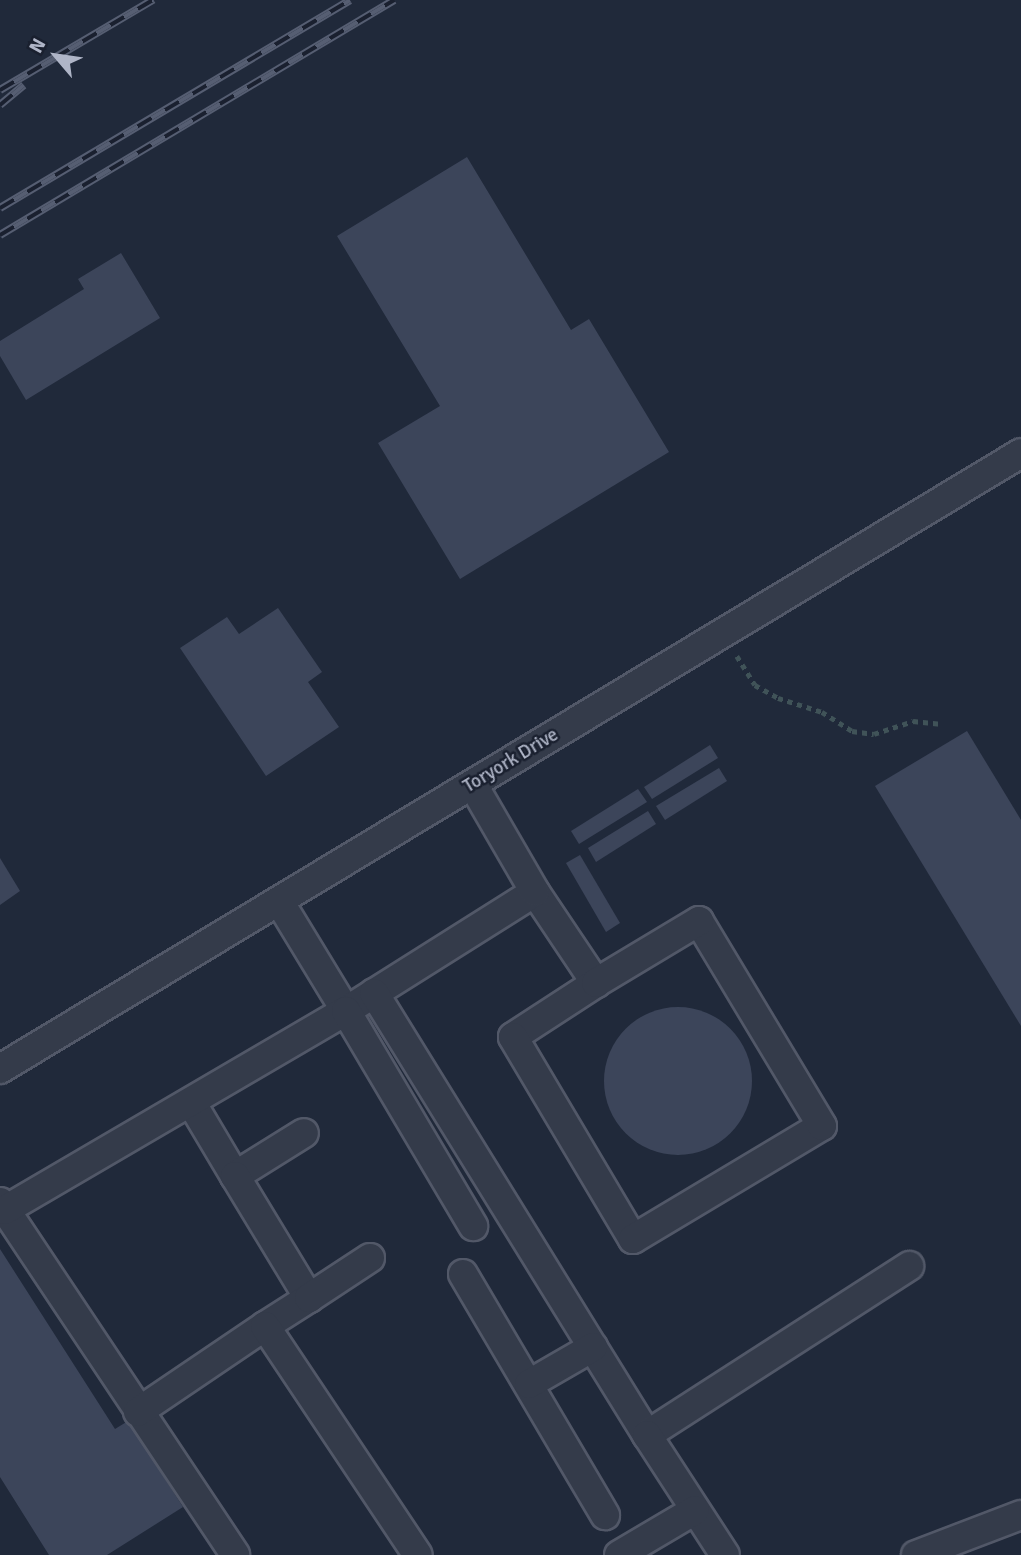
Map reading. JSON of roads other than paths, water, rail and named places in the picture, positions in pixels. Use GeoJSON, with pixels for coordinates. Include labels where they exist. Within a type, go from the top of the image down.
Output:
{"type":"FeatureCollection","features":[{"type":"Feature","properties":{"kind":"street","name":"Toryork Drive"},"geometry":{"type":"LineString","coordinates":[[0,1069],[1021,453]]}},
{"type":"Feature","properties":{"kind":"street"},"geometry":{"type":"LineString","coordinates":[[472,785],[535,892],[596,983]]}},
{"type":"Feature","properties":{"kind":"street"},"geometry":{"type":"LineString","coordinates":[[235,1555],[3,1206],[191,1102],[346,1011],[535,892]]}},
{"type":"Feature","properties":{"kind":"street"},"geometry":{"type":"LineString","coordinates":[[279,901],[473,1226]]}},
{"type":"Feature","properties":{"kind":"street"},"geometry":{"type":"LineString","coordinates":[[699,921],[822,1126],[633,1239],[513,1037],[596,983],[699,921]]}},
{"type":"Feature","properties":{"kind":"street"},"geometry":{"type":"LineString","coordinates":[[374,993],[647,1435],[725,1555]]}},
{"type":"Feature","properties":{"kind":"street"},"geometry":{"type":"LineString","coordinates":[[191,1102],[309,1298]]}},
{"type":"Feature","properties":{"kind":"street"},"geometry":{"type":"LineString","coordinates":[[235,1176],[304,1133]]}},
{"type":"Feature","properties":{"kind":"street"},"geometry":{"type":"LineString","coordinates":[[138,1412],[370,1258]]}},
{"type":"Feature","properties":{"kind":"street"},"geometry":{"type":"LineString","coordinates":[[647,1435],[909,1266]]}},
{"type":"Feature","properties":{"kind":"street"},"geometry":{"type":"LineString","coordinates":[[463,1274],[605,1515]]}},
{"type":"Feature","properties":{"kind":"street"},"geometry":{"type":"LineString","coordinates":[[265,1326],[418,1555]]}},
{"type":"Feature","properties":{"kind":"street"},"geometry":{"type":"LineString","coordinates":[[529,1384],[593,1347]]}},
{"type":"Feature","properties":{"kind":"street"},"geometry":{"type":"LineString","coordinates":[[619,1555],[695,1510]]}},
{"type":"Feature","properties":{"kind":"street"},"geometry":{"type":"LineString","coordinates":[[916,1555],[1021,1515]]}},
{"type":"Feature","properties":{"kind":"railway"},"geometry":{"type":"LineString","coordinates":[[0,90],[153,0]]}},
{"type":"Feature","properties":{"kind":"railway"},"geometry":{"type":"LineString","coordinates":[[0,208],[350,0]]}},
{"type":"Feature","properties":{"kind":"railway"},"geometry":{"type":"LineString","coordinates":[[0,235],[394,0]]}},
{"type":"Feature","properties":{"kind":"railway"},"geometry":{"type":"LineString","coordinates":[[0,105],[24,85]]}}]}
